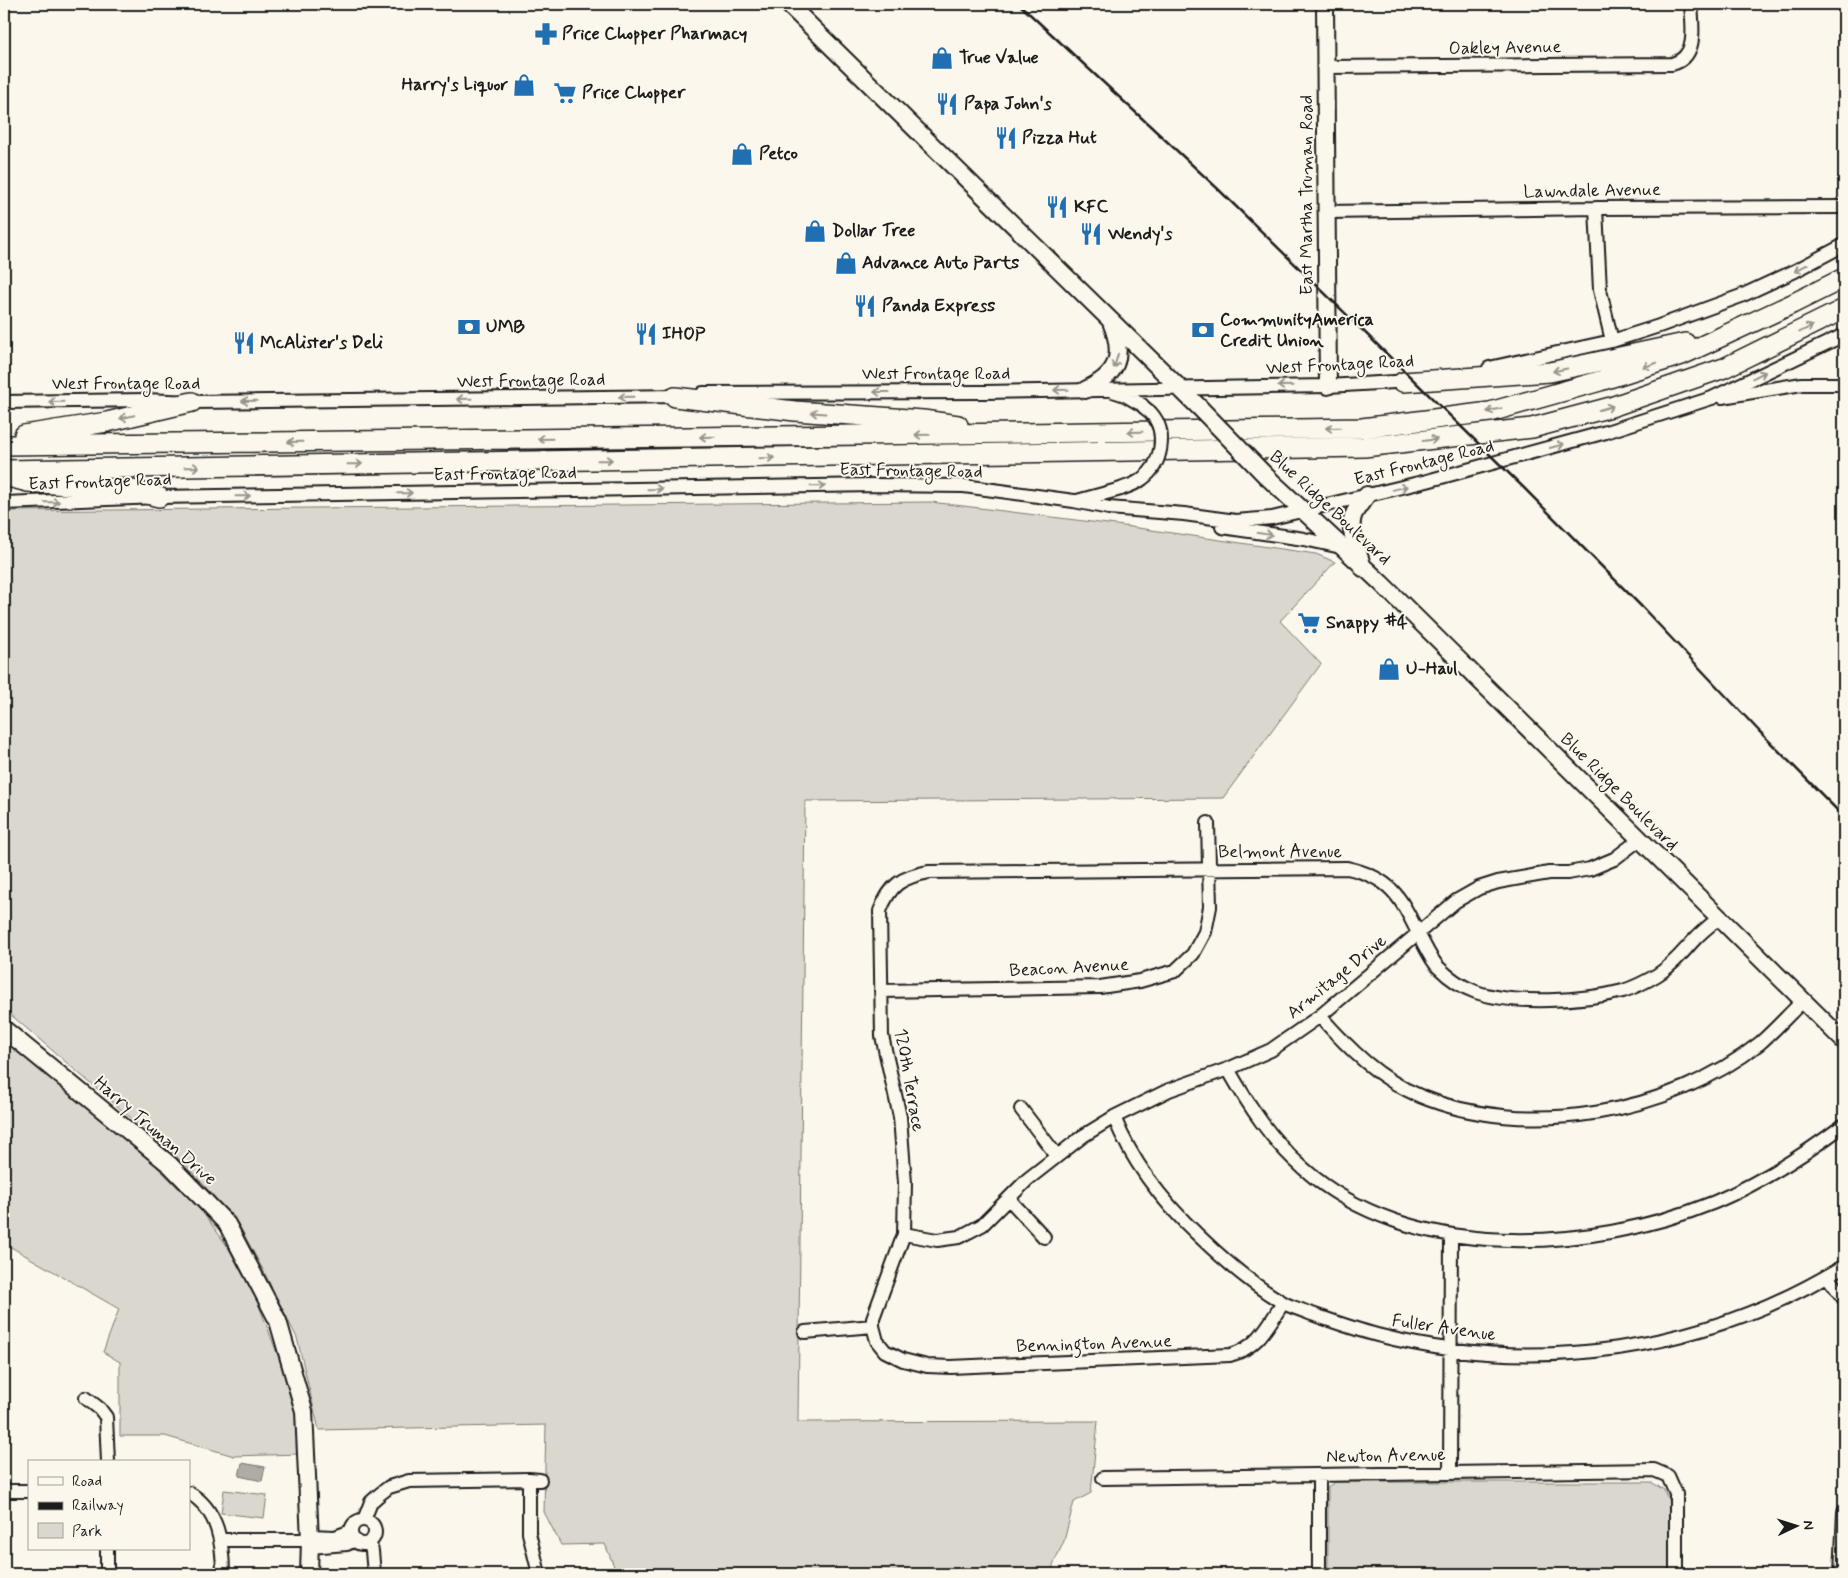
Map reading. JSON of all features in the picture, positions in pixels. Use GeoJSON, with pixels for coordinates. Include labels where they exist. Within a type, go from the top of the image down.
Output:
{"type":"FeatureCollection","features":[{"type":"Feature","properties":{"kind":"highway"},"geometry":{"type":"LineString","coordinates":[[4,445],[1023,434],[1362,428],[1490,412],[1600,381],[1682,355],[1844,278]]}},
{"type":"Feature","properties":{"kind":"highway"},"geometry":{"type":"LineString","coordinates":[[4,470],[1364,448],[1532,428],[1611,407],[1724,368],[1844,309]]}},
{"type":"Feature","properties":{"kind":"highway"},"geometry":{"type":"LineString","coordinates":[[1403,382],[1550,372],[1728,334]]}},
{"type":"Feature","properties":{"kind":"highway"},"geometry":{"type":"LineString","coordinates":[[675,397],[794,412],[923,420],[1023,434]]}},
{"type":"Feature","properties":{"kind":"highway"},"geometry":{"type":"LineString","coordinates":[[4,438],[107,422],[192,402]]}},
{"type":"Feature","properties":{"kind":"highway"},"geometry":{"type":"LineString","coordinates":[[4,476],[28,482],[132,490],[159,497]]}},
{"type":"Feature","properties":{"kind":"main road","name":"Blue Ridge Boulevard"},"geometry":{"type":"LineString","coordinates":[[788,4],[1180,387],[1266,476],[1381,584],[1844,1041]]}},
{"type":"Feature","properties":{"kind":"main road","name":"East Martha Truman Road"},"geometry":{"type":"LineString","coordinates":[[1325,4],[1326,67],[1334,212],[1328,386]]}},
{"type":"Feature","properties":{"kind":"main road"},"geometry":{"type":"LineString","coordinates":[[1085,390],[1101,381],[1117,363],[1118,349],[1109,318]]}},
{"type":"Feature","properties":{"kind":"main road"},"geometry":{"type":"LineString","coordinates":[[1363,568],[1352,530],[1352,517],[1367,496]]}},
{"type":"Feature","properties":{"kind":"main road","name":"Harry Truman Drive"},"geometry":{"type":"LineString","coordinates":[[4,1029],[170,1165],[228,1224],[278,1321],[304,1411],[310,1574]]}},
{"type":"Feature","properties":{"kind":"street","name":"Oakley Avenue"},"geometry":{"type":"LineString","coordinates":[[1326,67],[1672,64],[1679,62],[1689,54],[1692,41],[1691,4]]}},
{"type":"Feature","properties":{"kind":"street","name":"Lawndale Avenue"},"geometry":{"type":"LineString","coordinates":[[1334,212],[1844,207]]}},
{"type":"Feature","properties":{"kind":"street"},"geometry":{"type":"LineString","coordinates":[[1596,208],[1600,290],[1612,341]]}},
{"type":"Feature","properties":{"kind":"street","name":"West Frontage Road"},"geometry":{"type":"LineString","coordinates":[[4,402],[675,397],[738,392],[985,392],[1180,387],[1328,386],[1403,382],[1505,366],[1612,341],[1741,296],[1795,271],[1844,245]]}},
{"type":"Feature","properties":{"kind":"street","name":"East Frontage Road"},"geometry":{"type":"LineString","coordinates":[[4,503],[159,497],[881,485],[964,486],[1074,501],[1109,508],[1184,514],[1236,521],[1272,518],[1427,481],[1606,432],[1712,398],[1844,335]]}},
{"type":"Feature","properties":{"kind":"street"},"geometry":{"type":"LineString","coordinates":[[1712,398],[1764,392],[1802,384],[1844,384]]}},
{"type":"Feature","properties":{"kind":"street"},"geometry":{"type":"LineString","coordinates":[[1074,501],[1121,489],[1141,480],[1151,471],[1158,460],[1161,448],[1158,426],[1151,413],[1125,395],[1107,389]]}},
{"type":"Feature","properties":{"kind":"street"},"geometry":{"type":"LineString","coordinates":[[1184,514],[1205,523],[1341,547]]}},
{"type":"Feature","properties":{"kind":"street","name":"Beacon Avenue"},"geometry":{"type":"LineString","coordinates":[[881,991],[1100,987],[1140,981],[1174,971],[1193,954],[1205,932],[1210,907],[1208,823]]}},
{"type":"Feature","properties":{"kind":"street","name":"Armitage Drive"},"geometry":{"type":"LineString","coordinates":[[904,1234],[937,1240],[959,1237],[982,1225],[1028,1179],[1084,1136],[1114,1118],[1169,1090],[1228,1069],[1271,1050],[1320,1016],[1456,901],[1479,888],[1498,882],[1549,873],[1568,873],[1590,869],[1614,859],[1639,840]]}},
{"type":"Feature","properties":{"kind":"street","name":"Belmont Avenue"},"geometry":{"type":"LineString","coordinates":[[936,872],[1344,868],[1359,871],[1378,879],[1402,901],[1429,955],[1451,979],[1478,992],[1504,998],[1552,1000],[1624,990],[1658,974],[1719,918]]}},
{"type":"Feature","properties":{"kind":"street","name":"120th Terrace"},"geometry":{"type":"LineString","coordinates":[[873,1326],[873,1318],[904,1234],[905,1183],[900,1117],[882,1036],[880,911],[885,898],[899,882],[911,875],[936,872]]}},
{"type":"Feature","properties":{"kind":"street"},"geometry":{"type":"LineString","coordinates":[[1320,1016],[1342,1042],[1364,1062],[1392,1082],[1419,1095],[1447,1106],[1471,1112],[1510,1117],[1549,1118],[1625,1107],[1656,1098],[1692,1083],[1726,1065],[1760,1043],[1803,1001]]}},
{"type":"Feature","properties":{"kind":"street"},"geometry":{"type":"LineString","coordinates":[[1228,1069],[1252,1110],[1276,1141],[1304,1169],[1340,1195],[1379,1216],[1417,1228],[1451,1235],[1506,1240],[1559,1238],[1612,1232],[1664,1220],[1715,1202],[1763,1179],[1809,1151],[1844,1125]]}},
{"type":"Feature","properties":{"kind":"street"},"geometry":{"type":"LineString","coordinates":[[1021,1109],[1057,1156]]}},
{"type":"Feature","properties":{"kind":"street","name":"Fuller Avenue"},"geometry":{"type":"LineString","coordinates":[[1114,1118],[1140,1166],[1158,1191],[1183,1221],[1229,1264],[1283,1303],[1352,1329],[1412,1344],[1485,1354],[1558,1355],[1630,1347],[1701,1330],[1770,1305],[1844,1266]]}},
{"type":"Feature","properties":{"kind":"street"},"geometry":{"type":"LineString","coordinates":[[1009,1199],[1044,1237]]}},
{"type":"Feature","properties":{"kind":"street"},"geometry":{"type":"LineString","coordinates":[[1450,1472],[1449,1349],[1451,1235]]}},
{"type":"Feature","properties":{"kind":"street"},"geometry":{"type":"LineString","coordinates":[[1827,1276],[1844,1299]]}},
{"type":"Feature","properties":{"kind":"street","name":"Bennington Avenue"},"geometry":{"type":"LineString","coordinates":[[873,1326],[877,1341],[885,1351],[903,1360],[927,1366],[951,1367],[1230,1355],[1242,1352],[1254,1344],[1283,1303]]}},
{"type":"Feature","properties":{"kind":"street"},"geometry":{"type":"LineString","coordinates":[[805,1332],[873,1326]]}},
{"type":"Feature","properties":{"kind":"street"},"geometry":{"type":"LineString","coordinates":[[86,1398],[100,1408],[106,1417],[108,1460]]}},
{"type":"Feature","properties":{"kind":"street","name":"Newton Avenue"},"geometry":{"type":"LineString","coordinates":[[1103,1478],[1654,1470],[1668,1476],[1676,1494],[1676,1574]]}},
{"type":"Feature","properties":{"kind":"street"},"geometry":{"type":"LineString","coordinates":[[1319,1574],[1320,1474]]}},
{"type":"Feature","properties":{"kind":"street"},"geometry":{"type":"LineString","coordinates":[[364,1520],[371,1502],[380,1494],[389,1488],[409,1481],[534,1480],[529,1533],[539,1574]]}},
{"type":"Feature","properties":{"kind":"street"},"geometry":{"type":"LineString","coordinates":[[4,1491],[28,1491]]}},
{"type":"Feature","properties":{"kind":"street"},"geometry":{"type":"LineString","coordinates":[[190,1495],[211,1514],[221,1540],[223,1574]]}},
{"type":"Feature","properties":{"kind":"street"},"geometry":{"type":"LineString","coordinates":[[1842,1574],[1844,1512]]}},
{"type":"Feature","properties":{"kind":"street"},"geometry":{"type":"LineString","coordinates":[[221,1540],[310,1541],[347,1544],[353,1536],[354,1524],[364,1520],[371,1523],[375,1529],[374,1537],[369,1542],[360,1544],[353,1536]]}},
{"type":"Feature","properties":{"kind":"street"},"geometry":{"type":"LineString","coordinates":[[369,1542],[372,1551],[374,1574]]}},
{"type":"Feature","properties":{"kind":"street"},"geometry":{"type":"LineString","coordinates":[[107,1550],[107,1574]]}},
{"type":"Feature","properties":{"kind":"green space"},"geometry":{"type":"Polygon","coordinates":[[[931,502],[1124,526],[1316,554],[1335,562],[1280,621],[1321,664],[1223,798],[805,801],[798,1422],[1098,1421],[1091,1493],[1074,1502],[1064,1541],[1053,1565],[1053,1574],[617,1574],[605,1544],[561,1545],[544,1512],[546,1425],[319,1430],[297,1338],[239,1225],[186,1165],[4,1009],[4,511],[931,502]]]}},
{"type":"Feature","properties":{"kind":"green space"},"geometry":{"type":"Polygon","coordinates":[[[4,1040],[154,1164],[201,1210],[228,1247],[258,1303],[280,1361],[295,1413],[299,1454],[234,1456],[165,1436],[120,1436],[120,1362],[103,1352],[119,1309],[9,1246],[4,1246],[4,1040]]]}},
{"type":"Feature","properties":{"kind":"green space"},"geometry":{"type":"Polygon","coordinates":[[[1335,1482],[1651,1482],[1664,1490],[1669,1502],[1670,1574],[1328,1574],[1328,1487],[1335,1482]]]}},
{"type":"Feature","properties":{"kind":"green space"},"geometry":{"type":"Polygon","coordinates":[[[224,1490],[267,1495],[264,1518],[221,1513],[224,1490]]]}},
{"type":"Feature","properties":{"kind":"shaded area"},"geometry":{"type":"Polygon","coordinates":[[[242,1463],[265,1467],[262,1481],[239,1476],[242,1463]]]}},
{"type":"Feature","properties":{"kind":"railway"},"geometry":{"type":"LineString","coordinates":[[1019,4],[1217,188],[1524,488],[1642,607],[1759,731],[1844,817]]}},
{"type":"Feature","properties":{"kind":"place","name":"Price Chopper Pharmacy"},"geometry":{"type":"Point","coordinates":[546,34]}},
{"type":"Feature","properties":{"kind":"place","name":"True Value"},"geometry":{"type":"Point","coordinates":[942,58]}},
{"type":"Feature","properties":{"kind":"place","name":"Harry's Liquor"},"geometry":{"type":"Point","coordinates":[524,85]}},
{"type":"Feature","properties":{"kind":"place","name":"Price Chopper"},"geometry":{"type":"Point","coordinates":[565,93]}},
{"type":"Feature","properties":{"kind":"place","name":"Papa John's"},"geometry":{"type":"Point","coordinates":[947,104]}},
{"type":"Feature","properties":{"kind":"place","name":"Pizza Hut"},"geometry":{"type":"Point","coordinates":[1006,138]}},
{"type":"Feature","properties":{"kind":"place","name":"Petco"},"geometry":{"type":"Point","coordinates":[742,154]}},
{"type":"Feature","properties":{"kind":"place","name":"KFC"},"geometry":{"type":"Point","coordinates":[1057,207]}},
{"type":"Feature","properties":{"kind":"place","name":"Dollar Tree"},"geometry":{"type":"Point","coordinates":[815,231]}},
{"type":"Feature","properties":{"kind":"place","name":"Wendy's"},"geometry":{"type":"Point","coordinates":[1091,234]}},
{"type":"Feature","properties":{"kind":"place","name":"Advance Auto Parts"},"geometry":{"type":"Point","coordinates":[846,263]}},
{"type":"Feature","properties":{"kind":"place","name":"Panda Express"},"geometry":{"type":"Point","coordinates":[865,306]}},
{"type":"Feature","properties":{"kind":"place","name":"UMB"},"geometry":{"type":"Point","coordinates":[469,327]}},
{"type":"Feature","properties":{"kind":"place","name":"CommunityAmerica Credit Union"},"geometry":{"type":"Point","coordinates":[1203,330]}},
{"type":"Feature","properties":{"kind":"place","name":"IHOP"},"geometry":{"type":"Point","coordinates":[646,334]}},
{"type":"Feature","properties":{"kind":"place","name":"McAlister's Deli"},"geometry":{"type":"Point","coordinates":[244,343]}},
{"type":"Feature","properties":{"kind":"place","name":"Snappy #4"},"geometry":{"type":"Point","coordinates":[1309,623]}},
{"type":"Feature","properties":{"kind":"place","name":"U-Haul"},"geometry":{"type":"Point","coordinates":[1389,669]}}]}
